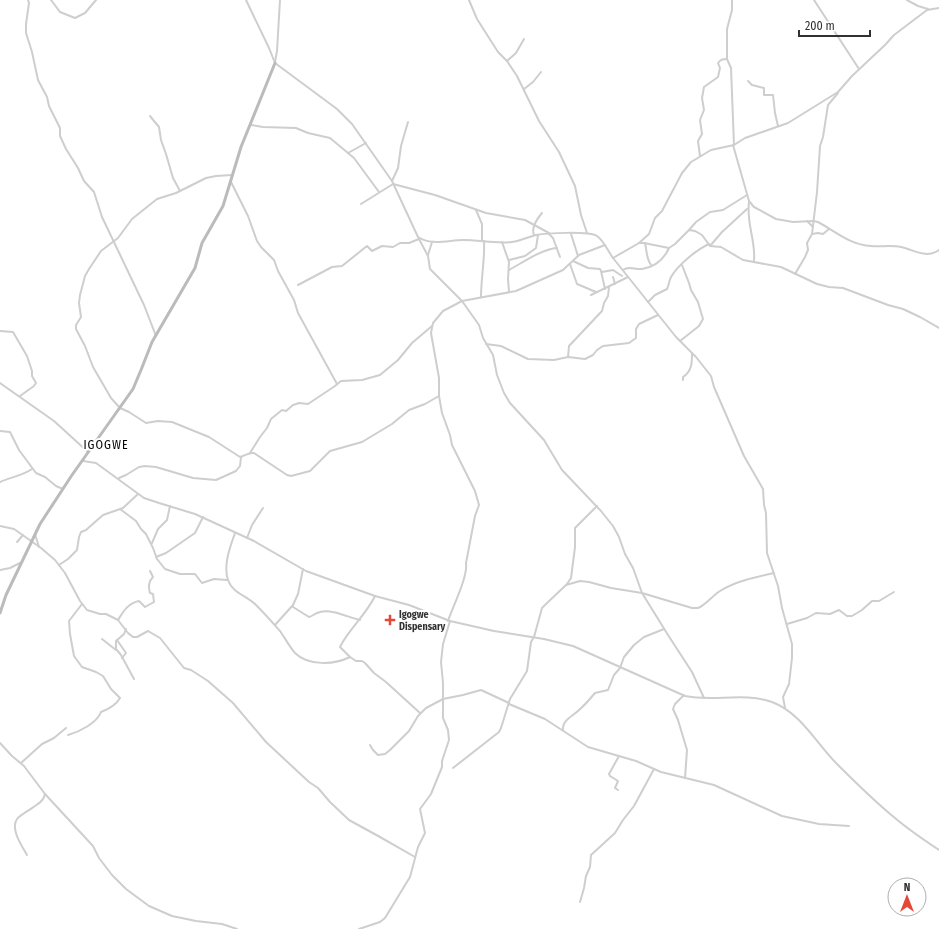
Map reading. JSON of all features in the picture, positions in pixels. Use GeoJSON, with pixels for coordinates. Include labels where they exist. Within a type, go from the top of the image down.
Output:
{"type":"FeatureCollection","features":[{"type":"Feature","properties":{"kind":"main road"},"geometry":{"type":"LineString","coordinates":[[0,613],[6,595],[40,524],[136,383],[149,347],[177,296],[195,268],[202,243],[222,206],[241,147],[275,63]]}},
{"type":"Feature","properties":{"kind":"street"},"geometry":{"type":"LineString","coordinates":[[29,0],[26,33],[38,80],[48,97],[51,111],[60,128],[60,136],[66,149],[84,181],[94,192],[102,217],[156,336]]}},
{"type":"Feature","properties":{"kind":"street"},"geometry":{"type":"LineString","coordinates":[[50,0],[60,12],[75,18],[85,12],[96,0]]}},
{"type":"Feature","properties":{"kind":"street"},"geometry":{"type":"LineString","coordinates":[[246,0],[275,63],[337,109],[349,121],[366,143],[392,182],[428,256],[430,269],[442,283],[462,301],[476,321],[483,338],[493,355],[496,375],[510,403],[544,440],[562,470],[597,506],[609,521],[616,532],[625,554],[633,568],[642,593],[692,672],[704,698]]}},
{"type":"Feature","properties":{"kind":"street"},"geometry":{"type":"LineString","coordinates":[[275,63],[280,0]]}},
{"type":"Feature","properties":{"kind":"street"},"geometry":{"type":"LineString","coordinates":[[469,0],[477,19],[498,52],[517,76],[539,121],[559,152],[575,186],[581,215],[587,233]]}},
{"type":"Feature","properties":{"kind":"street"},"geometry":{"type":"LineString","coordinates":[[732,0],[732,10],[727,31],[727,59],[732,68],[733,145],[749,201],[758,210],[776,219],[792,222],[813,221],[848,240],[868,246],[897,246],[928,255],[939,250]]}},
{"type":"Feature","properties":{"kind":"street"},"geometry":{"type":"LineString","coordinates":[[814,0],[859,69]]}},
{"type":"Feature","properties":{"kind":"street"},"geometry":{"type":"LineString","coordinates":[[907,0],[929,10]]}},
{"type":"Feature","properties":{"kind":"street"},"geometry":{"type":"LineString","coordinates":[[795,274],[806,257],[808,250],[807,242],[812,234],[820,146],[823,137],[828,105],[852,76],[886,45],[894,35],[929,10],[939,8]]}},
{"type":"Feature","properties":{"kind":"street"},"geometry":{"type":"LineString","coordinates":[[507,62],[516,53],[524,39]]}},
{"type":"Feature","properties":{"kind":"street"},"geometry":{"type":"LineString","coordinates":[[700,156],[698,141],[702,134],[700,120],[704,110],[702,98],[704,87],[718,77],[720,68],[718,63],[719,61],[727,59]]}},
{"type":"Feature","properties":{"kind":"street"},"geometry":{"type":"LineString","coordinates":[[524,89],[533,82],[541,72]]}},
{"type":"Feature","properties":{"kind":"street"},"geometry":{"type":"LineString","coordinates":[[748,81],[752,85],[764,88],[764,95],[773,95],[778,126]]}},
{"type":"Feature","properties":{"kind":"street"},"geometry":{"type":"LineString","coordinates":[[613,258],[639,243],[651,231],[655,218],[662,211],[684,170],[700,156],[719,148],[733,145],[745,138],[788,123],[838,92]]}},
{"type":"Feature","properties":{"kind":"street"},"geometry":{"type":"LineString","coordinates":[[150,116],[159,127],[161,140],[173,178],[181,191]]}},
{"type":"Feature","properties":{"kind":"street"},"geometry":{"type":"LineString","coordinates":[[361,204],[392,182],[398,168],[401,146],[408,122]]}},
{"type":"Feature","properties":{"kind":"street"},"geometry":{"type":"LineString","coordinates":[[251,125],[263,127],[297,128],[308,133],[330,138],[348,153],[362,168],[366,176],[379,192]]}},
{"type":"Feature","properties":{"kind":"street"},"geometry":{"type":"LineString","coordinates":[[348,153],[366,143]]}},
{"type":"Feature","properties":{"kind":"street"},"geometry":{"type":"LineString","coordinates":[[232,175],[206,178],[181,191],[157,199],[132,219],[122,233],[101,251],[85,276],[79,298],[81,318],[76,328],[98,377],[107,392],[120,408],[146,423],[157,421],[172,422],[199,432],[213,438],[241,457]]}},
{"type":"Feature","properties":{"kind":"street"},"geometry":{"type":"LineString","coordinates":[[230,181],[248,216],[257,241],[274,260],[278,271],[291,293],[298,313],[338,384]]}},
{"type":"Feature","properties":{"kind":"street"},"geometry":{"type":"LineString","coordinates":[[392,182],[486,214],[497,214],[525,220],[535,225],[553,238],[560,257]]}},
{"type":"Feature","properties":{"kind":"street"},"geometry":{"type":"LineString","coordinates":[[623,270],[626,268],[642,269],[661,261],[669,248],[675,244],[696,222],[710,212],[723,210],[747,195]]}},
{"type":"Feature","properties":{"kind":"street"},"geometry":{"type":"LineString","coordinates":[[749,201],[748,208],[750,228],[755,253],[754,262]]}},
{"type":"Feature","properties":{"kind":"street"},"geometry":{"type":"LineString","coordinates":[[648,302],[655,295],[667,289],[670,278],[699,249],[710,245],[748,208]]}},
{"type":"Feature","properties":{"kind":"street"},"geometry":{"type":"LineString","coordinates":[[476,210],[482,224],[485,252],[481,279],[481,297]]}},
{"type":"Feature","properties":{"kind":"street"},"geometry":{"type":"LineString","coordinates":[[529,237],[542,213]]}},
{"type":"Feature","properties":{"kind":"street"},"geometry":{"type":"LineString","coordinates":[[807,221],[813,227]]}},
{"type":"Feature","properties":{"kind":"street"},"geometry":{"type":"LineString","coordinates":[[812,234],[823,234],[829,229]]}},
{"type":"Feature","properties":{"kind":"street"},"geometry":{"type":"LineString","coordinates":[[689,230],[698,233],[710,245],[721,247],[743,260],[781,267],[817,284],[843,288],[882,303],[903,309],[939,328]]}},
{"type":"Feature","properties":{"kind":"street"},"geometry":{"type":"LineString","coordinates":[[509,260],[525,256],[536,248],[536,235],[533,232]]}},
{"type":"Feature","properties":{"kind":"street"},"geometry":{"type":"LineString","coordinates":[[298,285],[332,267],[342,266],[367,246],[372,251],[382,246],[393,247],[400,243],[409,243],[418,238],[432,242],[463,240],[502,242],[549,234],[587,233],[596,236],[605,245],[613,258],[658,315],[680,341],[692,352],[712,378],[744,456],[761,485],[766,514],[767,553],[778,586],[793,650],[789,684],[783,697],[785,708]]}},
{"type":"Feature","properties":{"kind":"street"},"geometry":{"type":"LineString","coordinates":[[571,234],[578,256]]}},
{"type":"Feature","properties":{"kind":"street"},"geometry":{"type":"LineString","coordinates":[[428,256],[432,242]]}},
{"type":"Feature","properties":{"kind":"street"},"geometry":{"type":"LineString","coordinates":[[502,242],[509,260],[509,292]]}},
{"type":"Feature","properties":{"kind":"street"},"geometry":{"type":"LineString","coordinates":[[639,243],[669,248]]}},
{"type":"Feature","properties":{"kind":"street"},"geometry":{"type":"LineString","coordinates":[[645,243],[647,259],[651,265]]}},
{"type":"Feature","properties":{"kind":"street"},"geometry":{"type":"LineString","coordinates":[[359,929],[380,922],[389,914],[394,902],[410,876],[418,847],[425,833],[420,809],[431,794],[442,767],[442,761],[449,740],[448,730],[443,718],[441,657],[443,644],[449,621],[467,568],[466,563],[479,504],[475,491],[452,445],[442,413],[439,396],[439,378],[431,334],[433,325],[437,317],[443,311],[462,301],[516,290],[557,273],[578,256],[605,245]]}},
{"type":"Feature","properties":{"kind":"street"},"geometry":{"type":"LineString","coordinates":[[509,270],[539,254],[550,249],[557,248]]}},
{"type":"Feature","properties":{"kind":"street"},"geometry":{"type":"LineString","coordinates":[[573,260],[588,268],[599,268],[602,272],[605,289]]}},
{"type":"Feature","properties":{"kind":"street"},"geometry":{"type":"LineString","coordinates":[[570,264],[577,284],[596,292]]}},
{"type":"Feature","properties":{"kind":"street"},"geometry":{"type":"LineString","coordinates":[[680,341],[699,326],[703,319],[698,302],[690,290],[682,265]]}},
{"type":"Feature","properties":{"kind":"street"},"geometry":{"type":"LineString","coordinates":[[602,272],[613,270],[622,276]]}},
{"type":"Feature","properties":{"kind":"street"},"geometry":{"type":"LineString","coordinates":[[622,280],[623,270]]}},
{"type":"Feature","properties":{"kind":"street"},"geometry":{"type":"LineString","coordinates":[[614,277],[615,284]]}},
{"type":"Feature","properties":{"kind":"street"},"geometry":{"type":"LineString","coordinates":[[591,295],[628,277]]}},
{"type":"Feature","properties":{"kind":"street"},"geometry":{"type":"LineString","coordinates":[[568,356],[568,348],[571,343],[594,321],[602,311],[608,296],[609,287]]}},
{"type":"Feature","properties":{"kind":"street"},"geometry":{"type":"LineString","coordinates":[[486,344],[501,346],[528,359],[554,360],[568,356],[586,359],[603,346],[631,342],[636,338],[636,329],[639,324],[658,315]]}},
{"type":"Feature","properties":{"kind":"street"},"geometry":{"type":"LineString","coordinates":[[250,453],[260,437],[268,428],[271,419],[277,413],[282,410],[286,411],[293,405],[299,403],[308,404],[343,380],[362,380],[380,375],[398,360],[412,343],[433,325]]}},
{"type":"Feature","properties":{"kind":"street"},"geometry":{"type":"LineString","coordinates":[[0,331],[13,332],[27,356],[32,376],[36,383],[20,396]]}},
{"type":"Feature","properties":{"kind":"street"},"geometry":{"type":"LineString","coordinates":[[683,380],[683,377],[688,374],[692,365],[692,352]]}},
{"type":"Feature","properties":{"kind":"street"},"geometry":{"type":"LineString","coordinates":[[0,383],[54,421],[89,452]]}},
{"type":"Feature","properties":{"kind":"street"},"geometry":{"type":"LineString","coordinates":[[241,457],[250,453],[256,454],[290,476],[308,472],[313,469],[330,451],[362,442],[392,424],[409,410],[439,396]]}},
{"type":"Feature","properties":{"kind":"street"},"geometry":{"type":"LineString","coordinates":[[0,431],[10,432],[19,450],[36,474],[45,477],[56,486],[63,489]]}},
{"type":"Feature","properties":{"kind":"street"},"geometry":{"type":"LineString","coordinates":[[118,478],[139,467],[155,466],[193,478],[216,480],[236,472],[240,466],[241,457]]}},
{"type":"Feature","properties":{"kind":"street"},"geometry":{"type":"LineString","coordinates":[[83,461],[96,463],[138,494],[150,500],[190,511],[247,538],[303,569],[375,596],[409,605],[449,621],[573,646],[684,695],[704,698],[757,698],[772,702],[785,708],[798,719],[836,763],[894,818],[939,850]]}},
{"type":"Feature","properties":{"kind":"street"},"geometry":{"type":"LineString","coordinates":[[0,482],[32,469]]}},
{"type":"Feature","properties":{"kind":"street"},"geometry":{"type":"LineString","coordinates":[[60,565],[76,550],[81,532],[86,530],[103,515],[120,509],[138,494]]}},
{"type":"Feature","properties":{"kind":"street"},"geometry":{"type":"LineString","coordinates":[[152,544],[158,529],[167,520],[170,506]]}},
{"type":"Feature","properties":{"kind":"street"},"geometry":{"type":"LineString","coordinates":[[453,768],[499,732],[509,703],[527,671],[531,642],[544,606],[570,581],[575,547],[575,528],[597,506]]}},
{"type":"Feature","properties":{"kind":"street"},"geometry":{"type":"LineString","coordinates":[[247,538],[252,525],[263,508]]}},
{"type":"Feature","properties":{"kind":"street"},"geometry":{"type":"LineString","coordinates":[[120,509],[136,521],[146,534],[152,544],[156,557],[161,566],[166,570],[180,574],[196,574],[202,583],[214,579],[228,580]]}},
{"type":"Feature","properties":{"kind":"street"},"geometry":{"type":"LineString","coordinates":[[156,557],[166,553],[196,533],[203,517]]}},
{"type":"Feature","properties":{"kind":"street"},"geometry":{"type":"LineString","coordinates":[[0,526],[12,528],[23,535],[60,565],[82,604],[87,610],[100,614],[106,614],[118,620],[130,635],[135,637],[148,631],[159,637],[184,668],[192,670],[220,691],[233,703],[267,744],[309,782],[318,788],[349,820],[380,836],[415,858]]}},
{"type":"Feature","properties":{"kind":"street"},"geometry":{"type":"LineString","coordinates":[[235,533],[228,554],[227,572],[228,580],[234,590],[248,597],[275,625],[296,654],[305,660],[314,662],[336,662],[350,657]]}},
{"type":"Feature","properties":{"kind":"street"},"geometry":{"type":"LineString","coordinates":[[35,534],[39,547]]}},
{"type":"Feature","properties":{"kind":"street"},"geometry":{"type":"LineString","coordinates":[[17,542],[23,535]]}},
{"type":"Feature","properties":{"kind":"street"},"geometry":{"type":"LineString","coordinates":[[0,570],[9,569],[23,562]]}},
{"type":"Feature","properties":{"kind":"street"},"geometry":{"type":"LineString","coordinates":[[275,625],[293,605],[298,594],[303,569]]}},
{"type":"Feature","properties":{"kind":"street"},"geometry":{"type":"LineString","coordinates":[[118,620],[124,610],[135,602],[139,601],[145,607],[154,602],[153,594],[149,591],[149,584],[153,577],[150,571]]}},
{"type":"Feature","properties":{"kind":"street"},"geometry":{"type":"LineString","coordinates":[[566,585],[584,581],[611,588],[642,593],[692,608],[698,608],[725,588],[753,578],[774,573]]}},
{"type":"Feature","properties":{"kind":"street"},"geometry":{"type":"LineString","coordinates":[[787,624],[807,618],[816,613],[830,614],[840,610],[847,616],[852,616],[871,602],[878,601],[894,592]]}},
{"type":"Feature","properties":{"kind":"street"},"geometry":{"type":"LineString","coordinates":[[375,596],[360,620],[340,647],[350,657],[365,663],[374,673],[420,713]]}},
{"type":"Feature","properties":{"kind":"street"},"geometry":{"type":"LineString","coordinates":[[68,735],[75,733],[91,724],[101,712],[107,710],[120,698],[111,689],[103,676],[82,667],[74,656],[69,621],[82,604]]}},
{"type":"Feature","properties":{"kind":"street"},"geometry":{"type":"LineString","coordinates":[[293,605],[294,608],[309,617],[318,612],[326,611],[339,613],[360,620]]}},
{"type":"Feature","properties":{"kind":"street"},"geometry":{"type":"LineString","coordinates":[[116,650],[117,640],[124,634],[126,629]]}},
{"type":"Feature","properties":{"kind":"street"},"geometry":{"type":"LineString","coordinates":[[563,730],[563,725],[595,693],[607,691],[613,677],[620,668],[627,653],[637,642],[644,637],[664,629]]}},
{"type":"Feature","properties":{"kind":"street"},"geometry":{"type":"LineString","coordinates":[[102,639],[116,650],[134,679]]}},
{"type":"Feature","properties":{"kind":"street"},"geometry":{"type":"LineString","coordinates":[[117,640],[126,653],[122,658]]}},
{"type":"Feature","properties":{"kind":"street"},"geometry":{"type":"LineString","coordinates":[[370,745],[378,755],[387,753],[409,731],[420,713],[426,708],[443,699],[481,690],[545,719],[588,747],[636,761],[654,769],[714,785],[782,816],[819,824],[849,826]]}},
{"type":"Feature","properties":{"kind":"street"},"geometry":{"type":"LineString","coordinates":[[684,695],[673,708],[687,750],[685,778]]}},
{"type":"Feature","properties":{"kind":"street"},"geometry":{"type":"LineString","coordinates":[[21,763],[42,744],[54,738],[66,728]]}},
{"type":"Feature","properties":{"kind":"street"},"geometry":{"type":"LineString","coordinates":[[0,743],[21,763],[45,794],[93,847],[102,863],[126,889],[144,902],[172,916],[222,924],[237,929]]}},
{"type":"Feature","properties":{"kind":"street"},"geometry":{"type":"LineString","coordinates":[[618,790],[615,788],[618,781],[609,774],[619,756]]}},
{"type":"Feature","properties":{"kind":"street"},"geometry":{"type":"LineString","coordinates":[[580,902],[586,876],[590,868],[591,855],[615,833],[634,806],[654,769]]}},
{"type":"Feature","properties":{"kind":"street"},"geometry":{"type":"LineString","coordinates":[[27,855],[19,839],[16,830],[16,823],[20,817],[42,802],[45,794]]}},
{"type":"Feature","properties":{"kind":"place","name":"Igogwe Dispensary"},"geometry":{"type":"Point","coordinates":[390,620]}},
{"type":"Feature","properties":{"kind":"district","name":"IGOGWE"},"geometry":{"type":"Point","coordinates":[106,445]}}]}
